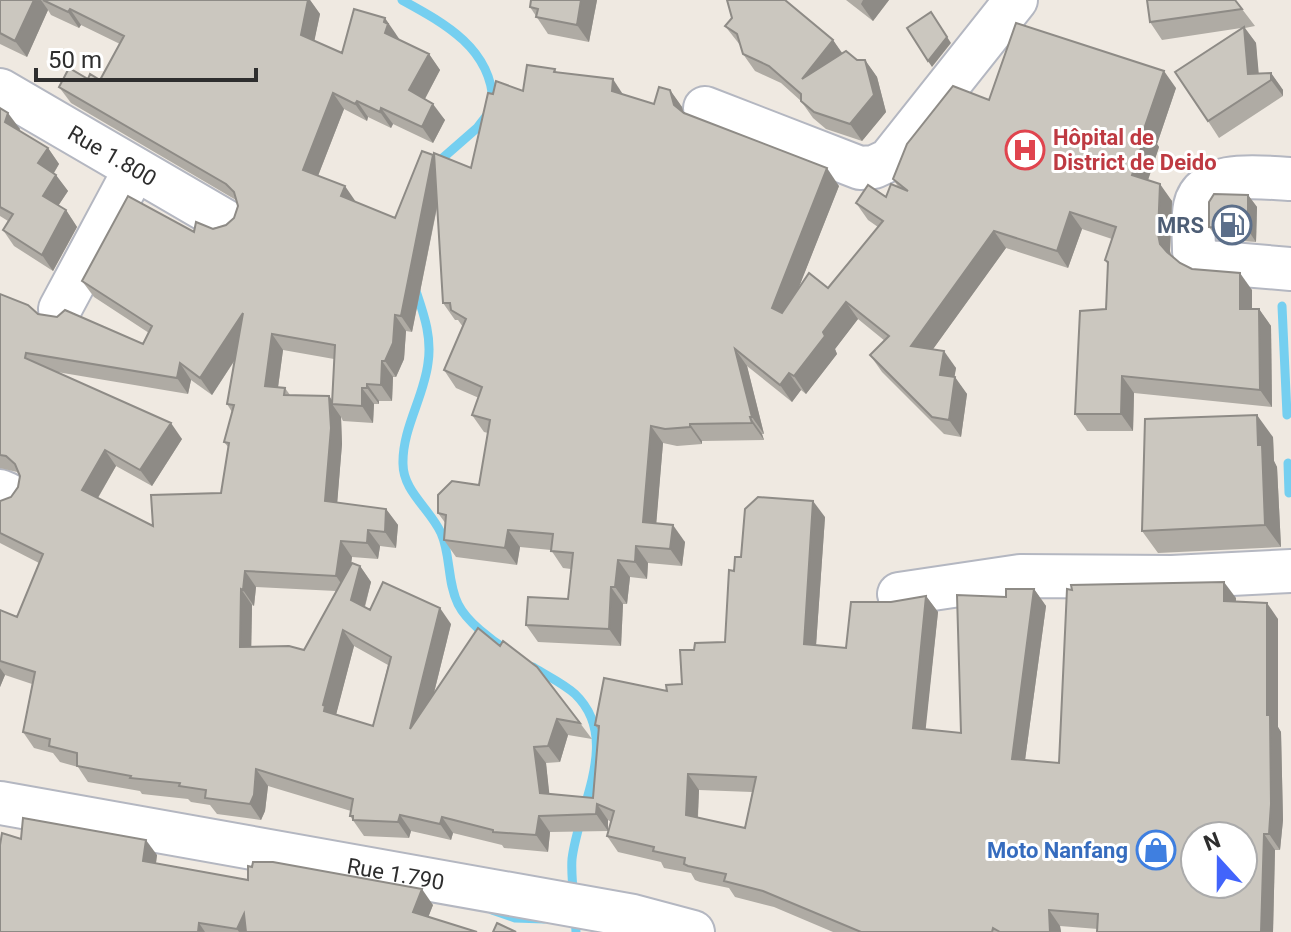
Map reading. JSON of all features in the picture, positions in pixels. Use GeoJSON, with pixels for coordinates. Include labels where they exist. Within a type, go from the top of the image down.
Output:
{"type":"FeatureCollection","features":[{"type":"Feature","properties":{"kind":"street"},"geometry":{"type":"LineString","coordinates":[[705,108],[860,168],[874,167],[889,160],[1016,0]]}},
{"type":"Feature","properties":{"kind":"street","name":"Rue 1.800"},"geometry":{"type":"LineString","coordinates":[[0,90],[225,221]]}},
{"type":"Feature","properties":{"kind":"street"},"geometry":{"type":"LineString","coordinates":[[60,309],[135,169]]}},
{"type":"Feature","properties":{"kind":"street"},"geometry":{"type":"LineString","coordinates":[[1291,179],[1224,178],[1204,190],[1195,204],[1194,251],[1207,262],[1291,269]]}},
{"type":"Feature","properties":{"kind":"street"},"geometry":{"type":"LineString","coordinates":[[899,594],[1020,576],[1172,577],[1291,571]]}},
{"type":"Feature","properties":{"kind":"street","name":"Rue 1.790"},"geometry":{"type":"LineString","coordinates":[[0,803],[633,916],[693,932]]}},
{"type":"Feature","properties":{"kind":"building"},"geometry":{"type":"Polygon","coordinates":[[[0,0],[34,0],[15,41],[0,33],[0,0]]]}},
{"type":"Feature","properties":{"kind":"building"},"geometry":{"type":"Polygon","coordinates":[[[43,0],[308,0],[301,35],[342,53],[354,9],[385,18],[384,22],[388,24],[385,33],[429,54],[409,90],[433,104],[422,127],[381,108],[380,112],[333,93],[303,170],[345,186],[341,196],[395,218],[422,151],[433,155],[401,316],[395,315],[393,343],[385,361],[382,361],[381,385],[367,384],[367,388],[362,388],[362,406],[332,404],[335,345],[272,334],[265,386],[285,388],[284,395],[329,396],[331,428],[325,501],[386,509],[385,532],[368,530],[367,543],[341,541],[336,576],[245,571],[241,589],[240,647],[289,646],[304,650],[352,563],[360,566],[351,600],[370,610],[383,582],[440,608],[410,729],[478,628],[500,646],[503,641],[537,667],[580,723],[557,719],[548,746],[534,747],[540,793],[593,798],[599,726],[595,725],[604,678],[667,691],[666,685],[682,684],[680,650],[694,650],[695,643],[725,642],[729,570],[734,571],[735,557],[741,557],[745,509],[758,497],[813,501],[804,644],[846,648],[851,602],[891,602],[926,596],[913,728],[961,733],[957,595],[1006,597],[1006,589],[1034,589],[1012,759],[1059,763],[1067,589],[1072,590],[1071,585],[1224,582],[1224,601],[1267,603],[1271,804],[1269,834],[1264,834],[1261,932],[1097,932],[1098,914],[1049,910],[1050,932],[1000,932],[993,928],[992,932],[861,932],[763,891],[724,881],[726,874],[688,866],[684,864],[685,858],[607,836],[614,811],[597,804],[596,814],[539,816],[536,835],[493,832],[442,817],[440,824],[400,815],[398,822],[353,820],[350,816],[353,799],[256,769],[254,795],[250,804],[205,798],[206,790],[179,786],[180,783],[130,778],[77,766],[77,753],[49,746],[50,739],[23,732],[35,672],[0,661],[0,610],[17,617],[43,554],[0,533],[0,501],[11,497],[18,487],[20,476],[15,464],[0,455],[0,294],[28,305],[38,314],[57,317],[65,310],[143,344],[152,326],[82,281],[128,196],[194,232],[196,222],[213,229],[226,225],[234,218],[238,206],[234,192],[226,184],[59,87],[69,68],[88,79],[90,74],[100,80],[124,36],[70,9],[68,12],[43,0]],[[243,313],[200,378],[180,363],[177,378],[26,353],[25,358],[171,423],[140,470],[105,450],[82,490],[153,526],[151,495],[221,493],[229,443],[224,442],[234,405],[227,404],[243,313]],[[343,630],[324,711],[373,726],[391,657],[343,630]],[[688,774],[686,815],[745,828],[756,777],[688,774]]]}},
{"type":"Feature","properties":{"kind":"building"},"geometry":{"type":"Polygon","coordinates":[[[531,0],[581,0],[577,25],[536,17],[538,9],[530,7],[531,0]]]}},
{"type":"Feature","properties":{"kind":"building"},"geometry":{"type":"Polygon","coordinates":[[[727,0],[785,0],[833,40],[802,79],[846,51],[857,60],[865,60],[874,95],[850,124],[814,112],[801,101],[801,94],[769,66],[743,54],[737,34],[725,26],[732,18],[727,0]]]}},
{"type":"Feature","properties":{"kind":"building"},"geometry":{"type":"Polygon","coordinates":[[[1147,0],[1235,0],[1242,9],[1150,22],[1147,0]]]}},
{"type":"Feature","properties":{"kind":"building"},"geometry":{"type":"Polygon","coordinates":[[[931,12],[947,37],[928,61],[907,28],[931,12]]]}},
{"type":"Feature","properties":{"kind":"building"},"geometry":{"type":"Polygon","coordinates":[[[1016,23],[1164,71],[1132,175],[1160,184],[1158,234],[1160,244],[1167,252],[1192,269],[1240,273],[1240,309],[1259,309],[1260,390],[1122,376],[1121,414],[1075,414],[1080,311],[1106,309],[1108,262],[1105,260],[1116,227],[1070,212],[1057,251],[994,231],[911,346],[944,351],[940,375],[955,377],[949,420],[932,417],[870,355],[889,336],[846,302],[794,376],[789,373],[780,385],[735,349],[752,423],[690,424],[690,427],[665,429],[651,426],[643,522],[673,525],[670,549],[636,546],[635,562],[618,560],[615,587],[611,587],[609,629],[526,625],[528,597],[568,599],[573,553],[551,551],[553,534],[508,530],[505,548],[444,540],[446,515],[438,513],[438,495],[452,481],[479,485],[490,420],[472,415],[482,387],[444,370],[466,319],[451,310],[450,303],[443,303],[434,153],[471,168],[488,93],[493,94],[496,81],[523,91],[527,65],[555,69],[554,72],[613,79],[612,91],[654,104],[659,87],[670,90],[674,105],[684,113],[827,168],[772,308],[782,313],[809,273],[828,288],[883,221],[856,203],[868,185],[886,197],[891,184],[908,191],[893,179],[907,144],[953,86],[989,100],[1016,23]]]}},
{"type":"Feature","properties":{"kind":"building"},"geometry":{"type":"Polygon","coordinates":[[[1244,27],[1248,74],[1271,73],[1271,80],[1208,121],[1175,72],[1244,27]]]}},
{"type":"Feature","properties":{"kind":"building"},"geometry":{"type":"Polygon","coordinates":[[[0,108],[8,113],[5,122],[48,148],[38,163],[56,175],[43,196],[66,210],[42,255],[3,230],[13,214],[0,207],[0,108]]]}},
{"type":"Feature","properties":{"kind":"building"},"geometry":{"type":"Polygon","coordinates":[[[1214,194],[1248,195],[1248,230],[1209,227],[1209,202],[1214,194]]]}},
{"type":"Feature","properties":{"kind":"building"},"geometry":{"type":"Polygon","coordinates":[[[1257,415],[1258,445],[1262,445],[1265,525],[1142,531],[1145,419],[1257,415]]]}},
{"type":"Feature","properties":{"kind":"building"},"geometry":{"type":"Polygon","coordinates":[[[23,818],[146,840],[143,861],[248,880],[248,866],[252,867],[253,862],[273,862],[422,889],[413,912],[477,932],[246,932],[244,914],[237,929],[199,923],[198,932],[0,932],[2,833],[21,839],[23,818]]]}},
{"type":"Feature","properties":{"kind":"building"},"geometry":{"type":"Polygon","coordinates":[[[497,923],[516,932],[493,932],[497,923]]]}},
{"type":"Feature","properties":{"kind":"waterway"},"geometry":{"type":"LineString","coordinates":[[402,0],[449,28],[474,52],[484,67],[493,102]]}},
{"type":"Feature","properties":{"kind":"waterway"},"geometry":{"type":"LineString","coordinates":[[437,163],[477,128],[487,115]]}},
{"type":"Feature","properties":{"kind":"waterway"},"geometry":{"type":"LineString","coordinates":[[416,291],[426,326],[429,353],[426,376],[406,438],[404,474],[441,533],[452,587],[462,611],[473,624],[507,650]]}},
{"type":"Feature","properties":{"kind":"waterway"},"geometry":{"type":"LineString","coordinates":[[1282,306],[1287,415]]}},
{"type":"Feature","properties":{"kind":"waterway"},"geometry":{"type":"LineString","coordinates":[[1288,463],[1289,493]]}},
{"type":"Feature","properties":{"kind":"waterway"},"geometry":{"type":"LineString","coordinates":[[533,667],[575,694],[589,712],[595,731],[593,774],[572,859],[573,896]]}},
{"type":"Feature","properties":{"kind":"waterway"},"geometry":{"type":"LineString","coordinates":[[492,910],[515,918],[544,919]]}},
{"type":"Feature","properties":{"kind":"waterway"},"geometry":{"type":"LineString","coordinates":[[575,915],[576,932]]}},
{"type":"Feature","properties":{"kind":"place","name":"Hôpital de District de Deido"},"geometry":{"type":"Point","coordinates":[1025,150]}},
{"type":"Feature","properties":{"kind":"place","name":"MRS"},"geometry":{"type":"Point","coordinates":[1232,225]}},
{"type":"Feature","properties":{"kind":"place","name":"Moto Nanfang"},"geometry":{"type":"Point","coordinates":[1156,850]}}]}
